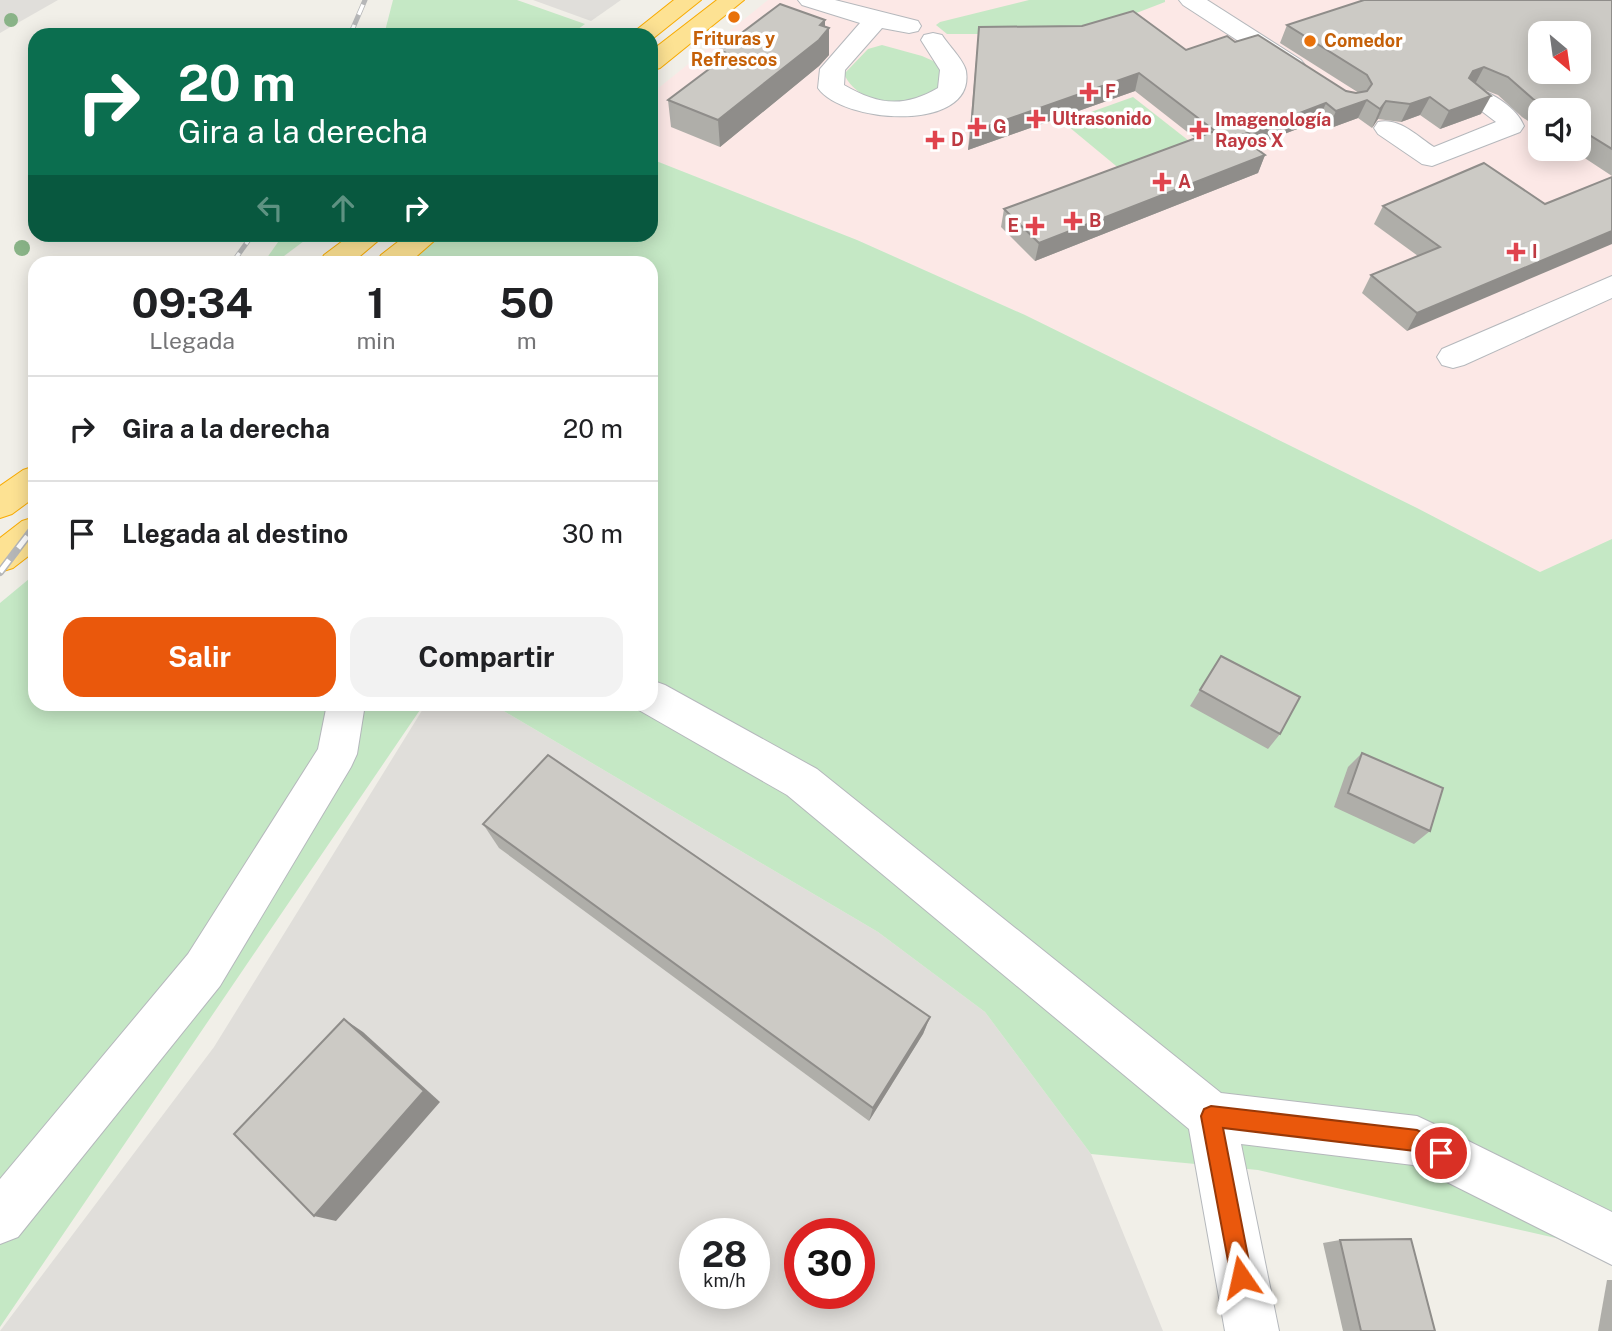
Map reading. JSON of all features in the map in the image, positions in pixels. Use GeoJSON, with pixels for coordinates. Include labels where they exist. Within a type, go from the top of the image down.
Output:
{"type":"FeatureCollection","features":[{"type":"Feature","properties":{"kind":"highway"},"geometry":{"type":"LineString","coordinates":[[651,28],[689,0]]}},
{"type":"Feature","properties":{"kind":"highway"},"geometry":{"type":"LineString","coordinates":[[658,58],[732,0]]}},
{"type":"Feature","properties":{"kind":"highway"},"geometry":{"type":"LineString","coordinates":[[342,256],[361,242]]}},
{"type":"Feature","properties":{"kind":"highway"},"geometry":{"type":"LineString","coordinates":[[399,256],[417,242]]}},
{"type":"Feature","properties":{"kind":"highway"},"geometry":{"type":"LineString","coordinates":[[0,505],[28,484]]}},
{"type":"Feature","properties":{"kind":"highway"},"geometry":{"type":"LineString","coordinates":[[0,558],[28,536]]}},
{"type":"Feature","properties":{"kind":"street"},"geometry":{"type":"LineString","coordinates":[[810,0],[876,20],[909,26]]}},
{"type":"Feature","properties":{"kind":"street"},"geometry":{"type":"LineString","coordinates":[[1191,0],[1315,79]]}},
{"type":"Feature","properties":{"kind":"street"},"geometry":{"type":"LineString","coordinates":[[876,20],[833,69],[831,88],[855,103],[894,110],[926,107],[951,92],[953,70],[933,40]]}},
{"type":"Feature","properties":{"kind":"street"},"geometry":{"type":"LineString","coordinates":[[1387,128],[1432,158],[1511,126],[1508,118],[1475,96]]}},
{"type":"Feature","properties":{"kind":"street"},"geometry":{"type":"LineString","coordinates":[[1453,357],[1612,286]]}},
{"type":"Feature","properties":{"kind":"street"},"geometry":{"type":"LineString","coordinates":[[658,701],[802,782],[1211,1116],[1417,1141],[1612,1239]]}},
{"type":"Feature","properties":{"kind":"street"},"geometry":{"type":"LineString","coordinates":[[0,1219],[204,970],[337,754],[345,711]]}},
{"type":"Feature","properties":{"kind":"street"},"geometry":{"type":"LineString","coordinates":[[1211,1116],[1252,1331]]}},
{"type":"Feature","properties":{"kind":"shaded area"},"geometry":{"type":"Polygon","coordinates":[[[0,0],[58,0],[0,33],[0,0]]]}},
{"type":"Feature","properties":{"kind":"shaded area"},"geometry":{"type":"Polygon","coordinates":[[[533,0],[621,0],[591,21],[533,0]]]}},
{"type":"Feature","properties":{"kind":"shaded area"},"geometry":{"type":"Polygon","coordinates":[[[768,0],[1612,0],[1612,539],[1540,573],[1417,508],[1025,315],[857,240],[658,162],[658,88],[768,0]]]}},
{"type":"Feature","properties":{"kind":"shaded area"},"geometry":{"type":"Polygon","coordinates":[[[422,711],[504,711],[878,932],[985,1012],[1091,1154],[1163,1331],[0,1331],[214,1047],[422,711]]]}},
{"type":"Feature","properties":{"kind":"green space"},"geometry":{"type":"Polygon","coordinates":[[[393,0],[517,0],[585,24],[580,28],[386,28],[393,0]]]}},
{"type":"Feature","properties":{"kind":"green space"},"geometry":{"type":"Polygon","coordinates":[[[1029,0],[1165,2],[1113,22],[1063,34],[947,34],[936,25],[1029,0]]]}},
{"type":"Feature","properties":{"kind":"green space"},"geometry":{"type":"Polygon","coordinates":[[[882,45],[940,64],[943,83],[933,92],[906,102],[876,100],[863,94],[852,86],[844,74],[868,49],[882,45]]]}},
{"type":"Feature","properties":{"kind":"green space"},"geometry":{"type":"Polygon","coordinates":[[[1133,97],[1198,148],[1127,175],[1063,122],[1133,97]]]}},
{"type":"Feature","properties":{"kind":"green space"},"geometry":{"type":"Polygon","coordinates":[[[658,162],[857,240],[1025,315],[1417,508],[1540,572],[1612,539],[1612,1264],[1560,1239],[1258,1170],[1091,1154],[985,1012],[878,932],[504,711],[658,711],[658,256],[399,256],[418,242],[658,242],[658,162]]]}},
{"type":"Feature","properties":{"kind":"green space"},"geometry":{"type":"Polygon","coordinates":[[[278,242],[303,242],[284,256],[268,256],[278,242]]]}},
{"type":"Feature","properties":{"kind":"green space"},"geometry":{"type":"Polygon","coordinates":[[[28,580],[28,711],[419,711],[0,1327],[0,603],[28,580]]]}},
{"type":"Feature","properties":{"kind":"building"},"geometry":{"type":"Polygon","coordinates":[[[1364,0],[1612,0],[1612,149],[1591,136],[1591,98],[1532,98],[1508,77],[1484,67],[1473,71],[1469,78],[1491,96],[1449,111],[1430,97],[1410,104],[1386,101],[1380,109],[1367,100],[1336,111],[1326,103],[1239,136],[1265,155],[1039,243],[1004,209],[1215,131],[1139,73],[971,132],[979,27],[1082,26],[1133,11],[1186,50],[1227,36],[1235,42],[1258,35],[1346,91],[1367,91],[1372,84],[1367,75],[1287,25],[1364,0]]]}},
{"type":"Feature","properties":{"kind":"building"},"geometry":{"type":"Polygon","coordinates":[[[780,4],[825,20],[820,25],[829,28],[819,40],[718,120],[668,100],[729,54],[719,50],[780,4]]]}},
{"type":"Feature","properties":{"kind":"building"},"geometry":{"type":"Polygon","coordinates":[[[1484,163],[1545,204],[1612,177],[1612,231],[1417,313],[1371,275],[1440,247],[1383,206],[1484,163]]]}},
{"type":"Feature","properties":{"kind":"building"},"geometry":{"type":"Polygon","coordinates":[[[1221,656],[1300,697],[1280,734],[1200,690],[1221,656]]]}},
{"type":"Feature","properties":{"kind":"building"},"geometry":{"type":"Polygon","coordinates":[[[1362,753],[1443,788],[1430,831],[1348,793],[1362,753]]]}},
{"type":"Feature","properties":{"kind":"building"},"geometry":{"type":"Polygon","coordinates":[[[548,755],[930,1017],[873,1108],[483,824],[548,755]]]}},
{"type":"Feature","properties":{"kind":"building"},"geometry":{"type":"Polygon","coordinates":[[[344,1019],[424,1091],[314,1216],[234,1134],[344,1019]]]}},
{"type":"Feature","properties":{"kind":"building"},"geometry":{"type":"Polygon","coordinates":[[[1411,1239],[1435,1331],[1361,1331],[1340,1240],[1411,1239]]]}},
{"type":"Feature","properties":{"kind":"railway"},"geometry":{"type":"LineString","coordinates":[[353,28],[365,0]]}},
{"type":"Feature","properties":{"kind":"railway"},"geometry":{"type":"LineString","coordinates":[[237,256],[247,242]]}},
{"type":"Feature","properties":{"kind":"railway"},"geometry":{"type":"LineString","coordinates":[[0,572],[28,535]]}},
{"type":"Feature","properties":{"kind":"place","name":"Frituras y Refrescos"},"geometry":{"type":"Point","coordinates":[734,17]}},
{"type":"Feature","properties":{"kind":"place","name":"Comedor"},"geometry":{"type":"Point","coordinates":[1310,41]}},
{"type":"Feature","properties":{"kind":"place","name":"F"},"geometry":{"type":"Point","coordinates":[1089,92]}},
{"type":"Feature","properties":{"kind":"place","name":"Ultrasonido"},"geometry":{"type":"Point","coordinates":[1036,119]}},
{"type":"Feature","properties":{"kind":"place","name":"G"},"geometry":{"type":"Point","coordinates":[977,127]}},
{"type":"Feature","properties":{"kind":"place","name":"Imagenología Rayos X"},"geometry":{"type":"Point","coordinates":[1199,130]}},
{"type":"Feature","properties":{"kind":"place","name":"D"},"geometry":{"type":"Point","coordinates":[935,140]}},
{"type":"Feature","properties":{"kind":"place","name":"A"},"geometry":{"type":"Point","coordinates":[1162,182]}},
{"type":"Feature","properties":{"kind":"place","name":"B"},"geometry":{"type":"Point","coordinates":[1073,221]}},
{"type":"Feature","properties":{"kind":"place","name":"E"},"geometry":{"type":"Point","coordinates":[1035,226]}},
{"type":"Feature","properties":{"kind":"place","name":"I"},"geometry":{"type":"Point","coordinates":[1516,252]}},
{"type":"Feature","properties":{"kind":"route"},"geometry":{"type":"LineString","coordinates":[[1241,1277],[1211,1116],[1417,1141],[1441,1153]]}}]}
